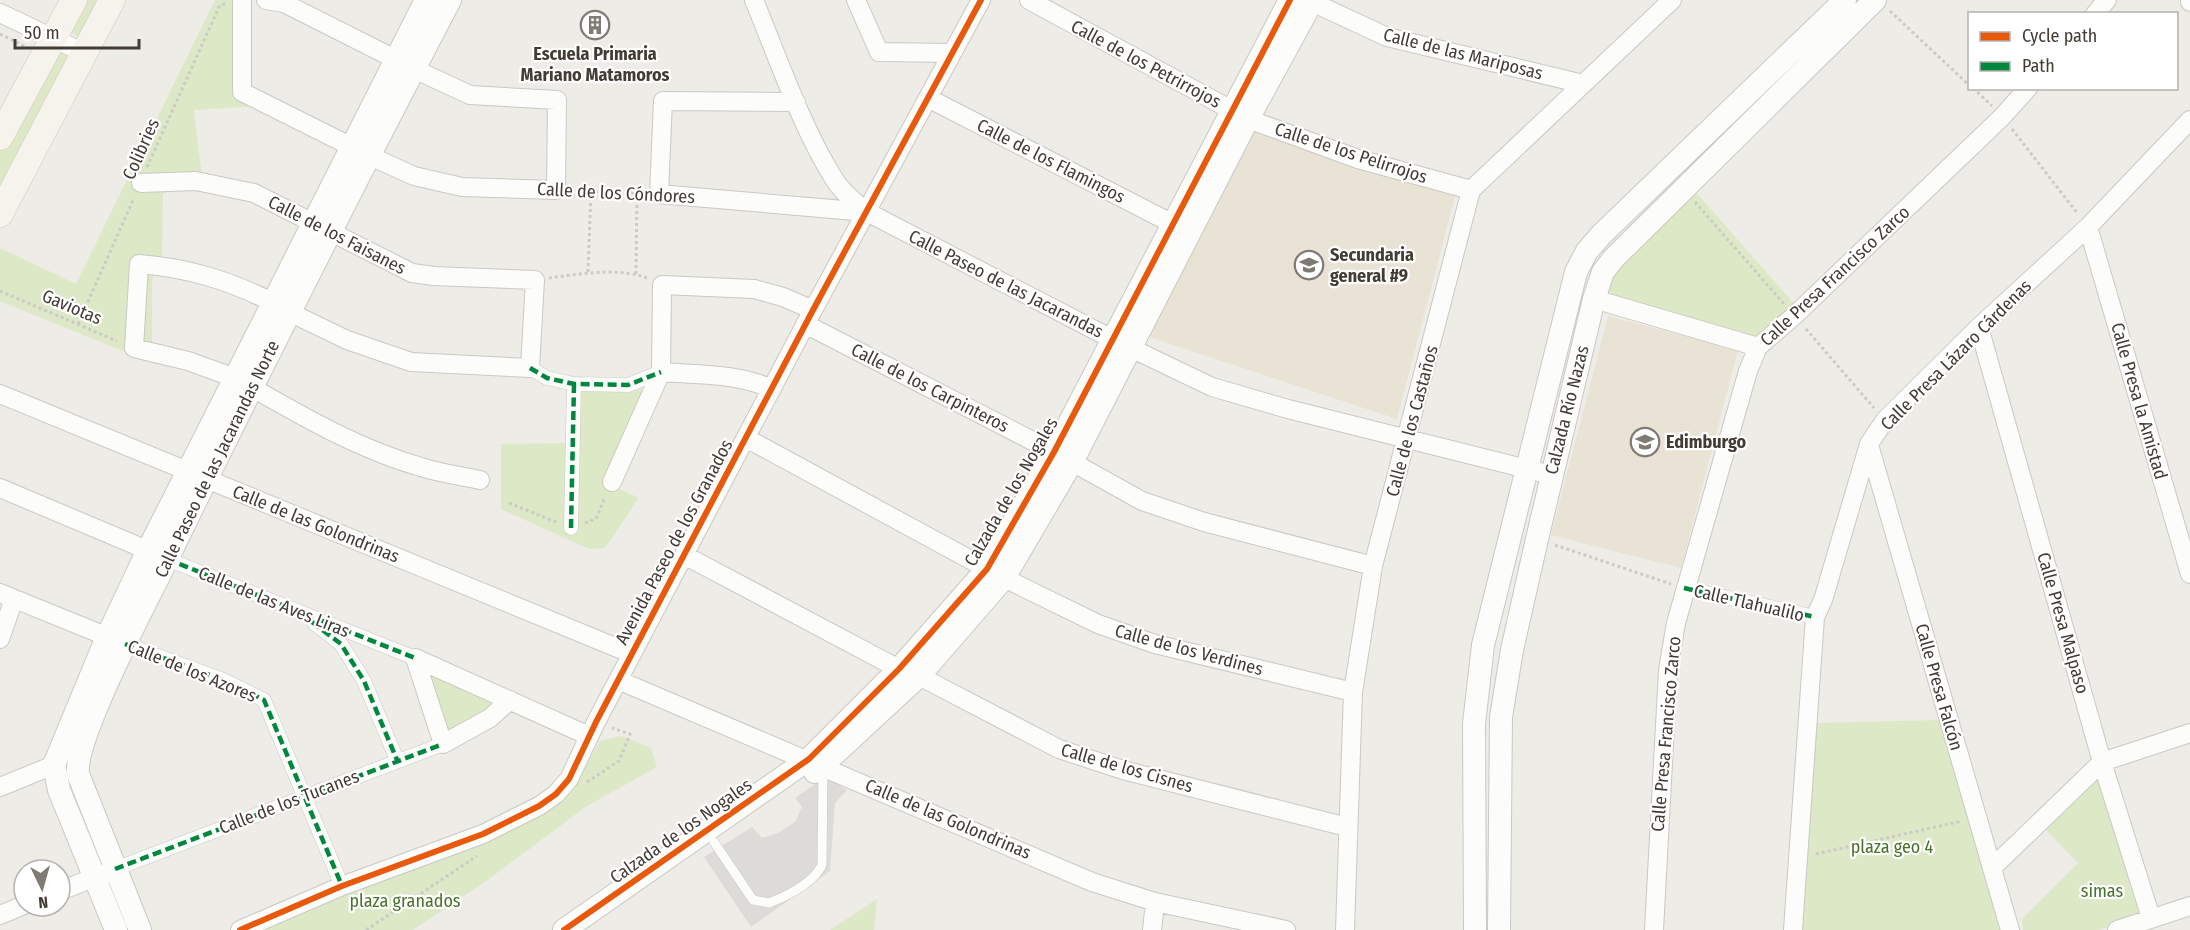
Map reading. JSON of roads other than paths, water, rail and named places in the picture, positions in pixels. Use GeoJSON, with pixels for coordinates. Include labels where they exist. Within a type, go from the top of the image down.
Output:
{"type":"FeatureCollection","features":[{"type":"Feature","properties":{"kind":"main road"},"geometry":{"type":"LineString","coordinates":[[0,137],[74,0]]}},
{"type":"Feature","properties":{"kind":"main road"},"geometry":{"type":"LineString","coordinates":[[0,214],[112,0]]}},
{"type":"Feature","properties":{"kind":"street"},"geometry":{"type":"LineString","coordinates":[[267,0],[284,3],[404,64]]}},
{"type":"Feature","properties":{"kind":"street","name":"Calle Paseo de las Jacarandas Norte"},"geometry":{"type":"LineString","coordinates":[[140,930],[59,790],[54,765],[280,307],[404,64],[426,0]]}},
{"type":"Feature","properties":{"kind":"street","name":"Calle Paseo de las Jacarandas Norte"},"geometry":{"type":"LineString","coordinates":[[404,64],[450,0]]}},
{"type":"Feature","properties":{"kind":"street","name":"Calle Paseo de las Jacarandas"},"geometry":{"type":"LineString","coordinates":[[754,0],[796,102],[834,180],[849,198],[867,212],[1121,344],[1212,387],[1407,440],[1551,475]]}},
{"type":"Feature","properties":{"kind":"street"},"geometry":{"type":"LineString","coordinates":[[856,0],[879,52],[952,53]]}},
{"type":"Feature","properties":{"kind":"street","name":"Avenida Paseo de los Granados"},"geometry":{"type":"LineString","coordinates":[[240,930],[342,886],[483,834],[539,806],[556,794],[569,779],[618,680],[809,317],[981,0]]}},
{"type":"Feature","properties":{"kind":"street","name":"Calle de los Petrirrojos"},"geometry":{"type":"LineString","coordinates":[[1029,0],[1240,114]]}},
{"type":"Feature","properties":{"kind":"street"},"geometry":{"type":"LineString","coordinates":[[1471,190],[1672,0]]}},
{"type":"Feature","properties":{"kind":"street","name":"Calzada Río Nazas"},"geometry":{"type":"LineString","coordinates":[[1475,930],[1474,724],[1483,645],[1576,272],[1587,251],[1845,0]]}},
{"type":"Feature","properties":{"kind":"street"},"geometry":{"type":"LineString","coordinates":[[2097,12],[2107,0]]}},
{"type":"Feature","properties":{"kind":"street","name":"Calle de los Cóndores"},"geometry":{"type":"LineString","coordinates":[[237,1],[242,92],[414,176],[462,187],[556,190],[557,100],[470,95],[404,64]]}},
{"type":"Feature","properties":{"kind":"street","name":"Calzada de los Nogales"},"geometry":{"type":"LineString","coordinates":[[1121,344],[1173,224],[1305,1]]}},
{"type":"Feature","properties":{"kind":"street","name":"Calle de las Mariposas"},"geometry":{"type":"LineString","coordinates":[[1305,1],[1387,37],[1584,84]]}},
{"type":"Feature","properties":{"kind":"street","name":"Calzada Río Nazas"},"geometry":{"type":"LineString","coordinates":[[1499,930],[1501,717],[1512,650],[1551,475],[1594,299],[1603,273],[1614,258],[1872,3]]}},
{"type":"Feature","properties":{"kind":"street"},"geometry":{"type":"LineString","coordinates":[[0,13],[49,46],[84,53]]}},
{"type":"Feature","properties":{"kind":"street","name":"Calle Presa Francisco Zarco"},"geometry":{"type":"LineString","coordinates":[[1654,930],[1668,670],[1684,588],[1748,371],[1758,347],[1794,316],[2002,117],[2026,90]]}},
{"type":"Feature","properties":{"kind":"street","name":"Calle de los Flamingos"},"geometry":{"type":"LineString","coordinates":[[928,98],[1173,224]]}},
{"type":"Feature","properties":{"kind":"street","name":"Calle de los Cóndores"},"geometry":{"type":"LineString","coordinates":[[796,102],[663,101],[659,194],[867,212]]}},
{"type":"Feature","properties":{"kind":"street","name":"Calzada de los Nogales"},"geometry":{"type":"LineString","coordinates":[[596,920],[816,763],[909,672],[995,574],[1063,457],[1240,114]]}},
{"type":"Feature","properties":{"kind":"street","name":"Calle de los Pelirrojos"},"geometry":{"type":"LineString","coordinates":[[1240,114],[1358,159],[1471,190]]}},
{"type":"Feature","properties":{"kind":"street","name":"Calle Presa Lázaro Cárdenas"},"geometry":{"type":"LineString","coordinates":[[1793,930],[1815,617],[1823,600],[1869,444],[1885,420],[1979,327],[2088,227],[2190,120]]}},
{"type":"Feature","properties":{"kind":"street","name":"Calle de los Faisanes"},"geometry":{"type":"LineString","coordinates":[[141,183],[196,181],[228,185],[254,192],[412,273],[535,280],[530,368]]}},
{"type":"Feature","properties":{"kind":"street","name":"Calle de los Castaños"},"geometry":{"type":"LineString","coordinates":[[1345,930],[1353,692],[1373,566],[1471,190]]}},
{"type":"Feature","properties":{"kind":"street","name":"Calle Presa la Amistad"},"geometry":{"type":"LineString","coordinates":[[2088,227],[2190,574]]}},
{"type":"Feature","properties":{"kind":"street"},"geometry":{"type":"LineString","coordinates":[[480,480],[421,467],[359,443],[306,418],[243,383],[188,361],[135,348],[139,264],[174,267],[208,274],[241,286],[347,339],[411,362],[530,368],[547,378],[574,384],[628,385],[661,372],[729,376],[753,380],[772,389]]}},
{"type":"Feature","properties":{"kind":"street"},"geometry":{"type":"LineString","coordinates":[[612,482],[661,372],[662,285],[754,289],[783,297],[809,317]]}},
{"type":"Feature","properties":{"kind":"street"},"geometry":{"type":"LineString","coordinates":[[1594,299],[1758,347]]}},
{"type":"Feature","properties":{"kind":"street","name":"Calle de los Carpinteros"},"geometry":{"type":"LineString","coordinates":[[809,317],[1142,501],[1204,522],[1373,566]]}},
{"type":"Feature","properties":{"kind":"street","name":"Calle Presa Malpaso"},"geometry":{"type":"LineString","coordinates":[[1979,327],[2102,762],[2151,918]]}},
{"type":"Feature","properties":{"kind":"street"},"geometry":{"type":"LineString","coordinates":[[572,528],[574,384]]}},
{"type":"Feature","properties":{"kind":"street","name":"Calle de las Golondrinas"},"geometry":{"type":"LineString","coordinates":[[0,394],[632,654]]}},
{"type":"Feature","properties":{"kind":"street","name":"Calle de los Verdines"},"geometry":{"type":"LineString","coordinates":[[746,438],[995,574],[1098,624],[1155,644],[1353,692]]}},
{"type":"Feature","properties":{"kind":"street","name":"Calle Presa Falcón"},"geometry":{"type":"LineString","coordinates":[[1869,444],[2010,930]]}},
{"type":"Feature","properties":{"kind":"street","name":"Calle de las Aves Liras"},"geometry":{"type":"LineString","coordinates":[[0,488],[303,615],[415,658],[589,736]]}},
{"type":"Feature","properties":{"kind":"street","name":"Calle de los Cisnes"},"geometry":{"type":"LineString","coordinates":[[684,555],[1059,749],[1123,770],[1347,827]]}},
{"type":"Feature","properties":{"kind":"street","name":"Calle Tlahualilo"},"geometry":{"type":"LineString","coordinates":[[1684,588],[1815,617]]}},
{"type":"Feature","properties":{"kind":"street"},"geometry":{"type":"LineString","coordinates":[[0,639],[7,596]]}},
{"type":"Feature","properties":{"kind":"street","name":"Calle de los Azores"},"geometry":{"type":"LineString","coordinates":[[7,596],[116,641],[220,679],[264,700],[342,886]]}},
{"type":"Feature","properties":{"kind":"street"},"geometry":{"type":"LineString","coordinates":[[303,615],[340,645],[364,681],[397,760]]}},
{"type":"Feature","properties":{"kind":"street","name":"Calle Paseo de las Jacarandas Norte"},"geometry":{"type":"LineString","coordinates":[[116,641],[78,753],[77,763],[105,873],[116,930]]}},
{"type":"Feature","properties":{"kind":"street"},"geometry":{"type":"LineString","coordinates":[[415,658],[443,744]]}},
{"type":"Feature","properties":{"kind":"street","name":"Calle de las Golondrinas"},"geometry":{"type":"LineString","coordinates":[[618,680],[1092,882],[1155,902],[1286,930]]}},
{"type":"Feature","properties":{"kind":"street","name":"Calle de los Tucanes"},"geometry":{"type":"LineString","coordinates":[[72,886],[304,795],[443,744],[490,718],[510,700]]}},
{"type":"Feature","properties":{"kind":"street"},"geometry":{"type":"LineString","coordinates":[[1992,868],[2102,762],[2190,733]]}},
{"type":"Feature","properties":{"kind":"street"},"geometry":{"type":"LineString","coordinates":[[0,787],[54,765]]}},
{"type":"Feature","properties":{"kind":"street","name":"Calzada de los Nogales"},"geometry":{"type":"LineString","coordinates":[[564,930],[596,920],[714,842],[746,812]]}},
{"type":"Feature","properties":{"kind":"street"},"geometry":{"type":"LineString","coordinates":[[1152,930],[1155,902]]}},
{"type":"Feature","properties":{"kind":"street"},"geometry":{"type":"LineString","coordinates":[[2117,930],[2190,906]]}},
{"type":"Feature","properties":{"kind":"lane"},"geometry":{"type":"LineString","coordinates":[[714,842],[753,900],[769,903],[816,875],[822,865],[824,812],[816,763]]}},
{"type":"Feature","properties":{"kind":"place","name":"Escuela Primaria Mariano Matamoros"},"geometry":{"type":"Point","coordinates":[595,25]}},
{"type":"Feature","properties":{"kind":"place","name":"Secundaria general #9"},"geometry":{"type":"Point","coordinates":[1309,265]}},
{"type":"Feature","properties":{"kind":"place","name":"Edimburgo"},"geometry":{"type":"Point","coordinates":[1645,442]}},
{"type":"Feature","properties":{"kind":"park label","name":"plaza geo 4"},"geometry":{"type":"Point","coordinates":[1892,847]}},
{"type":"Feature","properties":{"kind":"park label","name":"simas"},"geometry":{"type":"Point","coordinates":[2102,891]}},
{"type":"Feature","properties":{"kind":"park label","name":"plaza granados"},"geometry":{"type":"Point","coordinates":[405,901]}}]}
